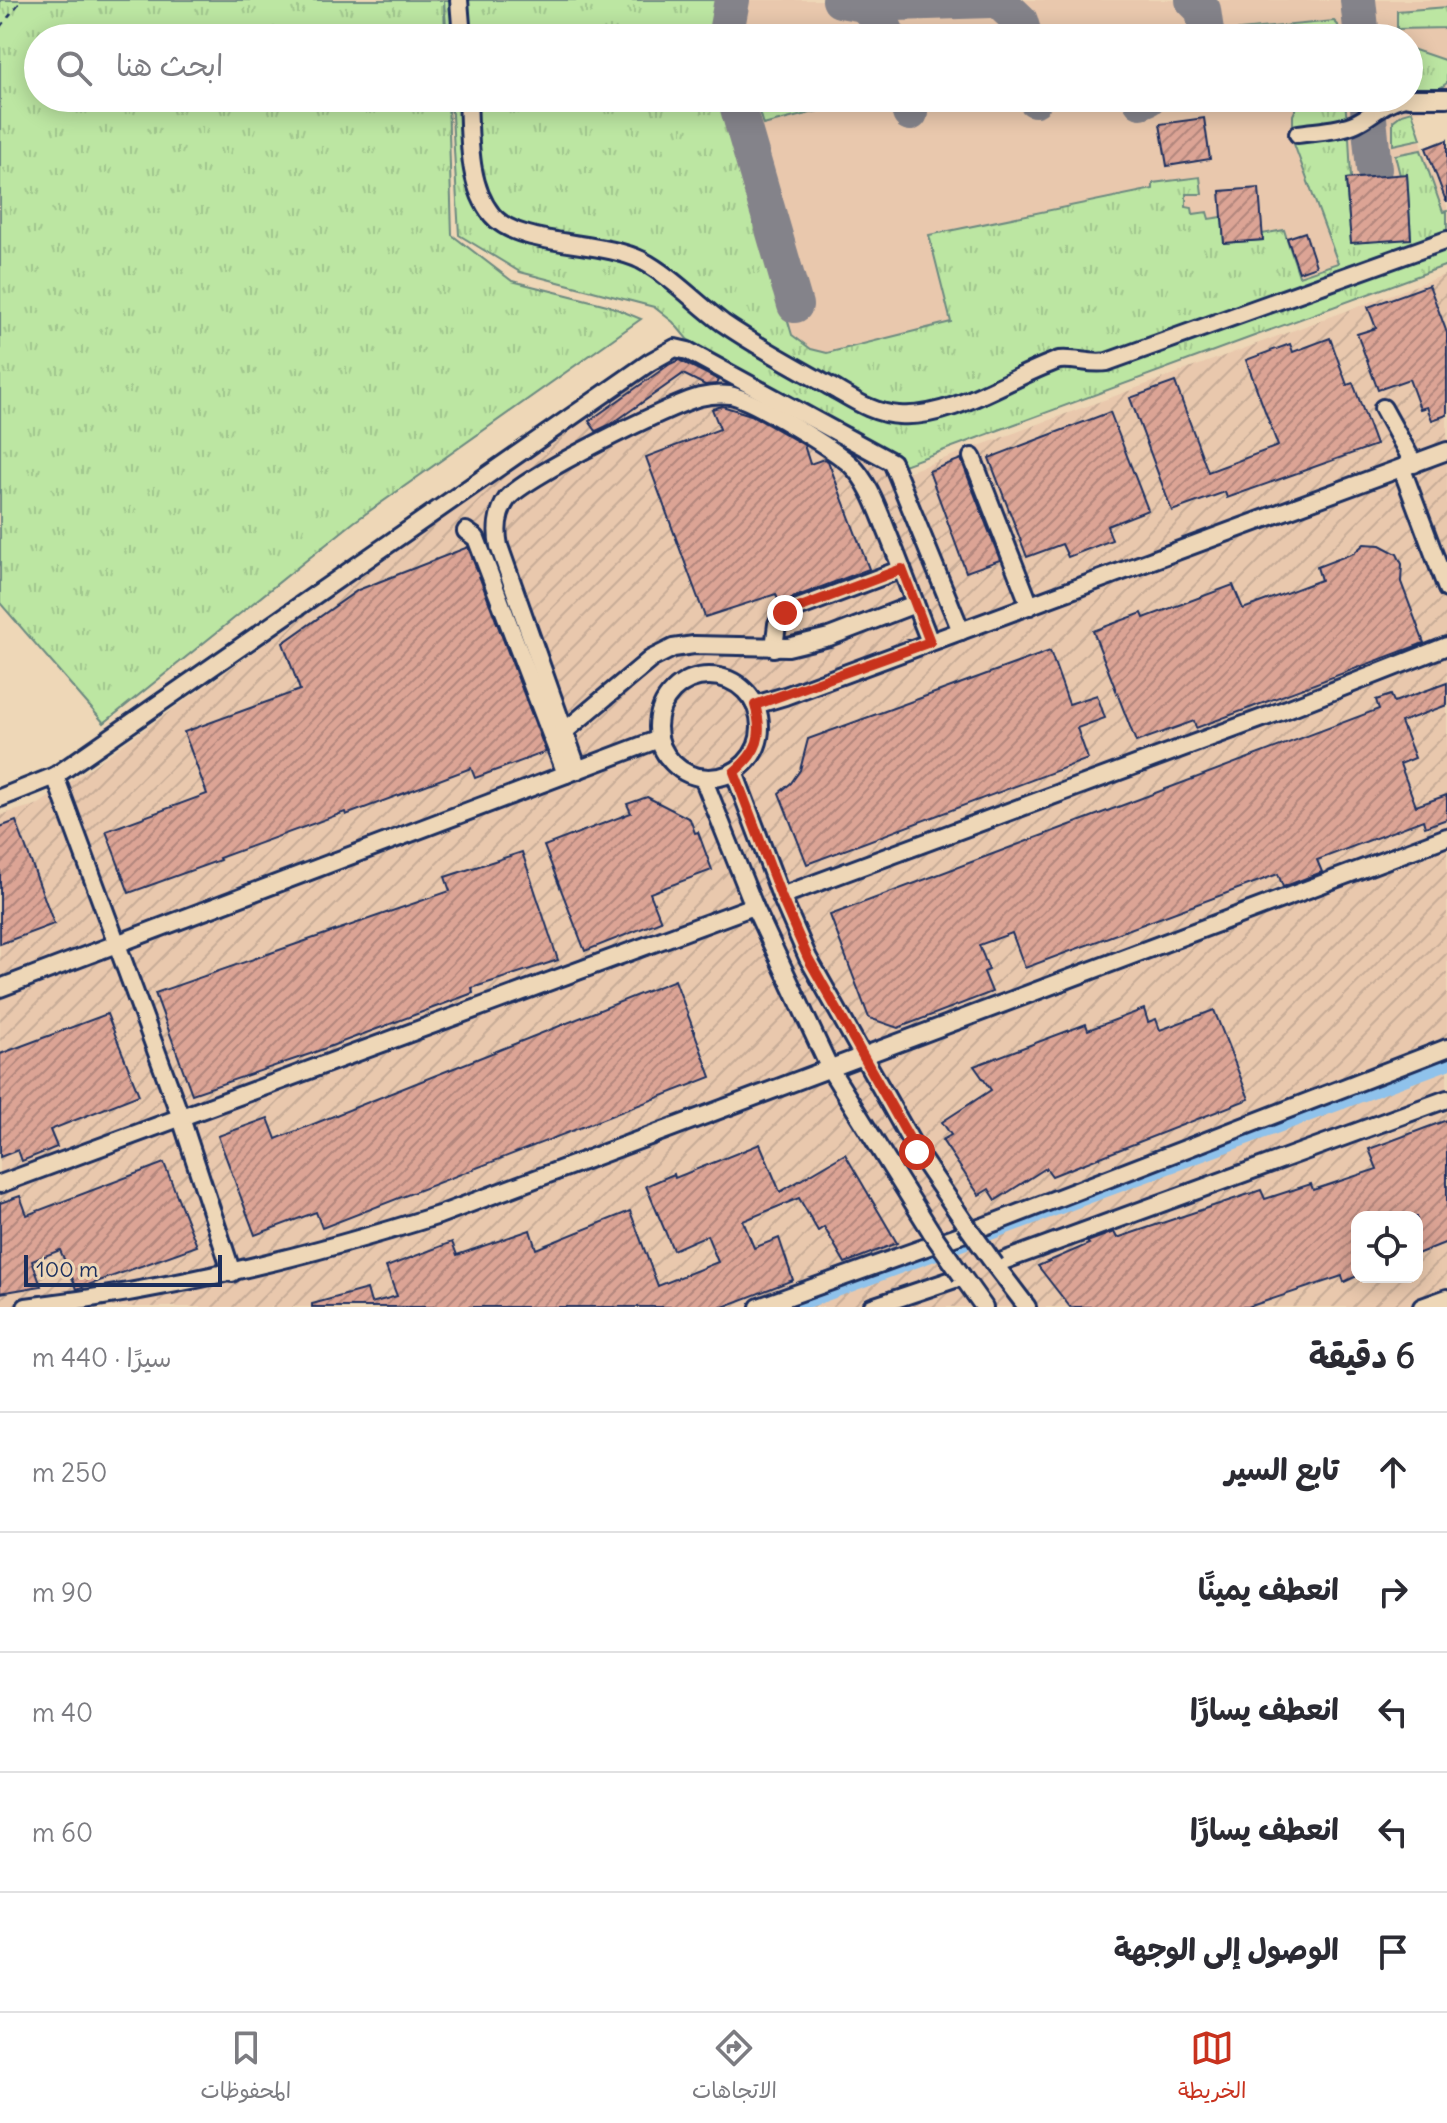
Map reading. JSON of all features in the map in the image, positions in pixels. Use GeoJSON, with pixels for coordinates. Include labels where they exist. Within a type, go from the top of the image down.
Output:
{"type":"FeatureCollection","features":[{"type":"Feature","properties":{"kind":"street"},"geometry":{"type":"LineString","coordinates":[[459,0],[461,24]]}},
{"type":"Feature","properties":{"kind":"street"},"geometry":{"type":"LineString","coordinates":[[1423,98],[1447,98]]}},
{"type":"Feature","properties":{"kind":"street"},"geometry":{"type":"LineString","coordinates":[[469,112],[477,183],[486,206],[500,223],[533,236],[613,249],[644,262],[757,346],[869,408],[895,415],[935,411],[1059,360],[1107,362],[1447,240]]}},
{"type":"Feature","properties":{"kind":"street"},"geometry":{"type":"LineString","coordinates":[[1298,134],[1347,127],[1371,112]]}},
{"type":"Feature","properties":{"kind":"street"},"geometry":{"type":"LineString","coordinates":[[0,798],[55,776],[650,362],[679,347],[892,462],[961,631]]}},
{"type":"Feature","properties":{"kind":"street"},"geometry":{"type":"LineString","coordinates":[[572,772],[565,731],[499,546],[499,517],[505,501],[519,487],[582,452],[681,404],[714,395],[741,399],[829,448],[860,474],[930,642]]}},
{"type":"Feature","properties":{"kind":"street"},"geometry":{"type":"LineString","coordinates":[[1383,408],[1408,466],[1447,589]]}},
{"type":"Feature","properties":{"kind":"street"},"geometry":{"type":"LineString","coordinates":[[755,705],[1447,451]]}},
{"type":"Feature","properties":{"kind":"street"},"geometry":{"type":"LineString","coordinates":[[972,457],[1030,606]]}},
{"type":"Feature","properties":{"kind":"street"},"geometry":{"type":"LineString","coordinates":[[466,531],[476,538],[572,772]]}},
{"type":"Feature","properties":{"kind":"street"},"geometry":{"type":"LineString","coordinates":[[774,648],[777,624],[782,614],[902,569]]}},
{"type":"Feature","properties":{"kind":"street"},"geometry":{"type":"LineString","coordinates":[[565,731],[651,659],[673,648],[694,645],[774,648],[829,637],[915,604]]}},
{"type":"Feature","properties":{"kind":"street"},"geometry":{"type":"LineString","coordinates":[[781,896],[1273,714],[1447,646]]}},
{"type":"Feature","properties":{"kind":"street"},"geometry":{"type":"LineString","coordinates":[[705,677],[720,678],[745,691],[755,705],[760,722],[758,742],[749,759],[734,772],[703,778],[675,766],[665,754],[658,725],[661,710],[678,687],[705,677]]}},
{"type":"Feature","properties":{"kind":"street"},"geometry":{"type":"LineString","coordinates":[[0,988],[659,739]]}},
{"type":"Feature","properties":{"kind":"street"},"geometry":{"type":"LineString","coordinates":[[734,772],[808,958],[917,1152],[965,1223],[999,1263],[1027,1307]]}},
{"type":"Feature","properties":{"kind":"street"},"geometry":{"type":"LineString","coordinates":[[55,776],[181,1118],[232,1273]]}},
{"type":"Feature","properties":{"kind":"street"},"geometry":{"type":"LineString","coordinates":[[703,778],[754,906],[830,1069],[959,1278],[984,1307]]}},
{"type":"Feature","properties":{"kind":"street"},"geometry":{"type":"LineString","coordinates":[[26,1307],[132,1293],[232,1273],[439,1215],[1447,837]]}},
{"type":"Feature","properties":{"kind":"street"},"geometry":{"type":"LineString","coordinates":[[0,1184],[754,906]]}},
{"type":"Feature","properties":{"kind":"street"},"geometry":{"type":"LineString","coordinates":[[759,1307],[996,1222],[1447,1048]]}},
{"type":"Feature","properties":{"kind":"street"},"geometry":{"type":"LineString","coordinates":[[999,1263],[1447,1099]]}},
{"type":"Feature","properties":{"kind":"street"},"geometry":{"type":"LineString","coordinates":[[872,1307],[959,1278]]}},
{"type":"Feature","properties":{"kind":"street"},"geometry":{"type":"LineString","coordinates":[[1422,1307],[1447,1298]]}},
{"type":"Feature","properties":{"kind":"path"},"geometry":{"type":"LineString","coordinates":[[0,27],[22,0]]}},
{"type":"Feature","properties":{"kind":"shaded area"},"geometry":{"type":"Polygon","coordinates":[[[445,0],[1447,0],[1447,109],[1423,110],[1423,24],[446,24],[445,0]]]}},
{"type":"Feature","properties":{"kind":"shaded area"},"geometry":{"type":"Polygon","coordinates":[[[471,112],[1413,112],[1424,151],[1447,206],[1447,245],[911,420],[471,112]]]}},
{"type":"Feature","properties":{"kind":"shaded area"},"geometry":{"type":"Polygon","coordinates":[[[1447,274],[1447,1307],[0,1307],[0,815],[39,804],[678,351],[905,473],[1447,274]]]}},
{"type":"Feature","properties":{"kind":"green space"},"geometry":{"type":"Polygon","coordinates":[[[0,0],[719,0],[716,24],[446,24],[444,1],[445,24],[24,24],[24,112],[448,112],[452,235],[512,281],[607,305],[641,319],[354,522],[104,723],[0,603],[0,0]]]}},
{"type":"Feature","properties":{"kind":"green space"},"geometry":{"type":"Polygon","coordinates":[[[1447,7],[1447,28],[1397,24],[1397,11],[1447,7]]]}},
{"type":"Feature","properties":{"kind":"green space"},"geometry":{"type":"Polygon","coordinates":[[[1334,21],[1337,24],[1302,24],[1334,21]]]}},
{"type":"Feature","properties":{"kind":"green space"},"geometry":{"type":"Polygon","coordinates":[[[1423,53],[1447,61],[1447,83],[1437,90],[1423,90],[1423,53]]]}},
{"type":"Feature","properties":{"kind":"green space"},"geometry":{"type":"Polygon","coordinates":[[[452,112],[727,112],[792,335],[811,349],[827,353],[951,322],[929,235],[1153,189],[1153,183],[1200,177],[1202,194],[1186,194],[1186,207],[1192,208],[1193,214],[1207,212],[1209,219],[1222,217],[1224,243],[1262,240],[1262,234],[1284,230],[1299,276],[1338,263],[1294,144],[1349,137],[1351,178],[1346,179],[1351,243],[1411,238],[1407,175],[1400,175],[1395,155],[1421,150],[1443,212],[1447,211],[1447,265],[901,466],[687,339],[673,322],[654,307],[520,272],[459,235],[452,112]]]}},
{"type":"Feature","properties":{"kind":"green space"},"geometry":{"type":"Polygon","coordinates":[[[759,112],[815,112],[763,125],[759,112]]]}},
{"type":"Feature","properties":{"kind":"green space"},"geometry":{"type":"Polygon","coordinates":[[[1294,112],[1346,112],[1347,126],[1293,130],[1294,112]]]}},
{"type":"Feature","properties":{"kind":"green space"},"geometry":{"type":"Polygon","coordinates":[[[1412,112],[1421,139],[1393,145],[1393,121],[1402,114],[1412,112]]]}},
{"type":"Feature","properties":{"kind":"building"},"geometry":{"type":"Polygon","coordinates":[[[1204,118],[1210,159],[1167,166],[1160,124],[1204,118]]]}},
{"type":"Feature","properties":{"kind":"building"},"geometry":{"type":"Polygon","coordinates":[[[1447,140],[1447,201],[1446,201],[1426,148],[1447,140]]]}},
{"type":"Feature","properties":{"kind":"building"},"geometry":{"type":"Polygon","coordinates":[[[1407,174],[1411,239],[1351,243],[1346,179],[1407,174]]]}},
{"type":"Feature","properties":{"kind":"building"},"geometry":{"type":"Polygon","coordinates":[[[1259,188],[1263,240],[1224,243],[1220,191],[1259,188]]]}},
{"type":"Feature","properties":{"kind":"building"},"geometry":{"type":"Polygon","coordinates":[[[1305,232],[1316,266],[1299,272],[1287,238],[1305,232]]]}},
{"type":"Feature","properties":{"kind":"building"},"geometry":{"type":"Polygon","coordinates":[[[1429,285],[1447,333],[1447,415],[1432,420],[1427,407],[1420,409],[1409,379],[1378,390],[1357,334],[1376,328],[1368,307],[1429,285]]]}},
{"type":"Feature","properties":{"kind":"building"},"geometry":{"type":"Polygon","coordinates":[[[1330,338],[1347,385],[1353,383],[1376,445],[1227,498],[1225,492],[1172,511],[1130,398],[1175,382],[1208,472],[1278,446],[1246,360],[1290,344],[1293,352],[1330,338]]]}},
{"type":"Feature","properties":{"kind":"building"},"geometry":{"type":"Polygon","coordinates":[[[679,360],[719,380],[717,384],[705,385],[683,374],[613,423],[596,431],[589,421],[679,360]]]}},
{"type":"Feature","properties":{"kind":"building"},"geometry":{"type":"Polygon","coordinates":[[[722,406],[751,415],[804,445],[810,464],[824,459],[828,461],[869,569],[779,603],[776,594],[705,617],[646,457],[720,429],[712,409],[722,406]]]}},
{"type":"Feature","properties":{"kind":"building"},"geometry":{"type":"Polygon","coordinates":[[[1110,412],[1148,510],[1107,526],[1112,540],[1068,557],[1062,544],[1027,557],[989,458],[1110,412]]]}},
{"type":"Feature","properties":{"kind":"building"},"geometry":{"type":"Polygon","coordinates":[[[961,459],[1000,560],[966,572],[929,471],[961,459]]]}},
{"type":"Feature","properties":{"kind":"building"},"geometry":{"type":"Polygon","coordinates":[[[1364,544],[1380,545],[1397,554],[1402,564],[1401,582],[1424,643],[1196,728],[1194,721],[1136,742],[1093,631],[1142,613],[1144,618],[1233,585],[1243,609],[1321,580],[1317,567],[1354,553],[1364,544]]]}},
{"type":"Feature","properties":{"kind":"building"},"geometry":{"type":"Polygon","coordinates":[[[468,547],[546,752],[475,778],[471,768],[129,893],[106,831],[207,794],[184,732],[300,690],[283,643],[358,590],[468,547]]]}},
{"type":"Feature","properties":{"kind":"building"},"geometry":{"type":"Polygon","coordinates":[[[1050,651],[1069,704],[1097,695],[1105,718],[1077,728],[1088,759],[807,864],[779,793],[800,770],[808,739],[1050,651]]]}},
{"type":"Feature","properties":{"kind":"building"},"geometry":{"type":"Polygon","coordinates":[[[1447,683],[1447,705],[1401,722],[1415,758],[1400,764],[1416,806],[1447,795],[1447,819],[1425,827],[1423,820],[1317,860],[1322,872],[1283,887],[1278,874],[1025,968],[1012,933],[979,945],[989,970],[984,972],[992,992],[898,1028],[869,1018],[830,915],[1379,709],[1376,700],[1391,695],[1394,702],[1447,683]]]}},
{"type":"Feature","properties":{"kind":"building"},"geometry":{"type":"Polygon","coordinates":[[[647,797],[690,819],[712,870],[650,893],[661,921],[585,951],[544,846],[631,813],[627,804],[647,797]]]}},
{"type":"Feature","properties":{"kind":"building"},"geometry":{"type":"Polygon","coordinates":[[[16,821],[54,924],[0,944],[0,827],[16,821]]]}},
{"type":"Feature","properties":{"kind":"building"},"geometry":{"type":"Polygon","coordinates":[[[522,852],[558,960],[472,988],[473,993],[192,1094],[155,993],[450,891],[445,877],[522,852]]]}},
{"type":"Feature","properties":{"kind":"building"},"geometry":{"type":"Polygon","coordinates":[[[675,980],[711,1077],[322,1228],[316,1212],[255,1235],[218,1136],[268,1118],[276,1139],[675,980]]]}},
{"type":"Feature","properties":{"kind":"building"},"geometry":{"type":"Polygon","coordinates":[[[1144,1009],[1148,1022],[1156,1019],[1160,1030],[1214,1010],[1249,1099],[1052,1176],[1046,1168],[996,1200],[989,1189],[979,1195],[942,1140],[951,1135],[942,1122],[991,1090],[974,1066],[1086,1024],[1088,1030],[1144,1009]]]}},
{"type":"Feature","properties":{"kind":"building"},"geometry":{"type":"Polygon","coordinates":[[[107,1014],[139,1095],[50,1130],[57,1147],[22,1161],[18,1150],[0,1157],[0,1054],[107,1014]]]}},
{"type":"Feature","properties":{"kind":"building"},"geometry":{"type":"Polygon","coordinates":[[[1447,1120],[1447,1242],[1423,1252],[1423,1211],[1351,1211],[1351,1279],[1344,1282],[1342,1276],[1248,1307],[1070,1307],[1038,1266],[1114,1232],[1117,1238],[1261,1190],[1265,1199],[1311,1184],[1313,1190],[1377,1169],[1369,1149],[1447,1120]]]}},
{"type":"Feature","properties":{"kind":"building"},"geometry":{"type":"Polygon","coordinates":[[[760,1144],[780,1192],[845,1154],[897,1243],[845,1263],[824,1227],[818,1231],[799,1198],[743,1221],[754,1248],[779,1238],[793,1280],[723,1307],[312,1307],[312,1304],[367,1289],[371,1303],[397,1296],[386,1267],[452,1242],[457,1255],[530,1230],[536,1249],[630,1211],[658,1286],[718,1262],[707,1235],[673,1250],[646,1186],[674,1174],[675,1178],[760,1144]]]}},
{"type":"Feature","properties":{"kind":"building"},"geometry":{"type":"Polygon","coordinates":[[[164,1163],[197,1246],[77,1289],[60,1250],[32,1261],[41,1286],[0,1293],[0,1203],[20,1196],[27,1215],[164,1163]]]}},
{"type":"Feature","properties":{"kind":"waterway"},"geometry":{"type":"LineString","coordinates":[[791,1307],[1447,1063]]}},
{"type":"Feature","properties":{"kind":"taxiway"},"geometry":{"type":"LineString","coordinates":[[728,24],[732,0]]}},
{"type":"Feature","properties":{"kind":"taxiway"},"geometry":{"type":"LineString","coordinates":[[840,0],[864,4],[991,0]]}},
{"type":"Feature","properties":{"kind":"taxiway"},"geometry":{"type":"LineString","coordinates":[[998,0],[1021,24]]}},
{"type":"Feature","properties":{"kind":"taxiway"},"geometry":{"type":"LineString","coordinates":[[1193,0],[1203,10],[1205,24]]}},
{"type":"Feature","properties":{"kind":"taxiway"},"geometry":{"type":"LineString","coordinates":[[1358,0],[1361,24]]}},
{"type":"Feature","properties":{"kind":"taxiway"},"geometry":{"type":"LineString","coordinates":[[864,4],[882,24]]}},
{"type":"Feature","properties":{"kind":"taxiway"},"geometry":{"type":"LineString","coordinates":[[739,112],[795,305]]}},
{"type":"Feature","properties":{"kind":"taxiway"},"geometry":{"type":"LineString","coordinates":[[1368,112],[1374,169]]}},
{"type":"Feature","properties":{"kind":"route"},"geometry":{"type":"LineString","coordinates":[[785,613],[902,569],[930,642],[755,705],[760,722],[758,742],[749,759],[734,772],[808,958],[917,1152]]}}]}
